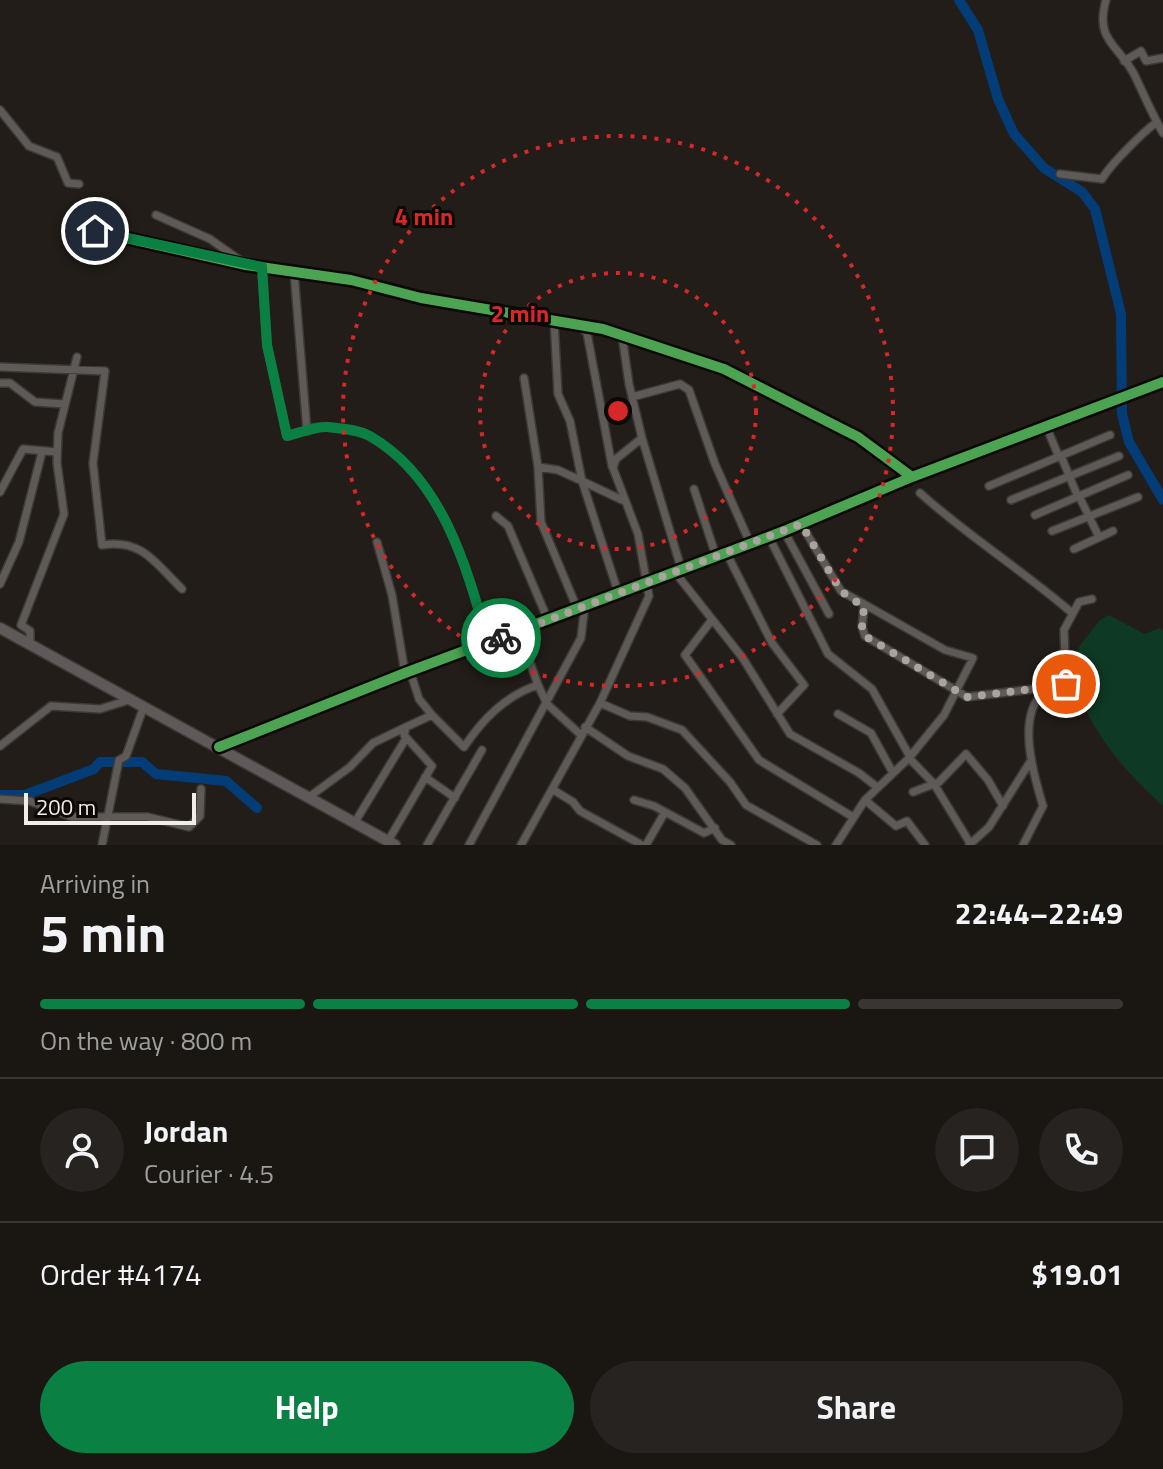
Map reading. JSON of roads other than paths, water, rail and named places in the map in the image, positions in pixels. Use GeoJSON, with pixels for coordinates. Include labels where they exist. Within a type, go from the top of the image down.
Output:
{"type":"FeatureCollection","features":[{"type":"Feature","properties":{"kind":"main road"},"geometry":{"type":"LineString","coordinates":[[0,628],[392,843]]}},
{"type":"Feature","properties":{"kind":"street"},"geometry":{"type":"LineString","coordinates":[[1106,0],[1102,25],[1112,49],[1134,73],[1163,133]]}},
{"type":"Feature","properties":{"kind":"street"},"geometry":{"type":"LineString","coordinates":[[1124,61],[1141,51],[1146,61],[1163,57]]}},
{"type":"Feature","properties":{"kind":"street"},"geometry":{"type":"LineString","coordinates":[[0,110],[29,146],[57,157],[68,183],[79,184]]}},
{"type":"Feature","properties":{"kind":"street"},"geometry":{"type":"LineString","coordinates":[[1060,174],[1102,179],[1109,166],[1121,159],[1157,122]]}},
{"type":"Feature","properties":{"kind":"street"},"geometry":{"type":"LineString","coordinates":[[156,215],[210,239],[246,265]]}},
{"type":"Feature","properties":{"kind":"street"},"geometry":{"type":"LineString","coordinates":[[95,231],[246,265],[577,324],[622,335],[724,369],[858,437],[912,477]]}},
{"type":"Feature","properties":{"kind":"street"},"geometry":{"type":"LineString","coordinates":[[262,267],[267,345],[287,436],[326,427],[368,435],[402,461],[444,517],[467,572],[488,643]]}},
{"type":"Feature","properties":{"kind":"street"},"geometry":{"type":"LineString","coordinates":[[294,272],[307,431]]}},
{"type":"Feature","properties":{"kind":"street"},"geometry":{"type":"LineString","coordinates":[[554,320],[558,394],[570,421],[582,481],[618,592]]}},
{"type":"Feature","properties":{"kind":"street"},"geometry":{"type":"LineString","coordinates":[[521,845],[600,703],[645,609],[647,581],[632,514],[623,500],[613,468],[587,333],[577,324]]}},
{"type":"Feature","properties":{"kind":"street"},"geometry":{"type":"LineString","coordinates":[[622,335],[632,397],[677,569],[711,621],[742,657],[790,734],[859,773],[877,787]]}},
{"type":"Feature","properties":{"kind":"street"},"geometry":{"type":"LineString","coordinates":[[30,644],[30,631],[21,625],[64,514],[57,452],[64,404],[77,357]]}},
{"type":"Feature","properties":{"kind":"street"},"geometry":{"type":"LineString","coordinates":[[0,367],[105,371],[93,463],[102,545],[122,541],[135,545],[182,589]]}},
{"type":"Feature","properties":{"kind":"street"},"geometry":{"type":"LineString","coordinates":[[469,845],[544,701],[581,638],[581,607],[541,522],[538,467],[524,378]]}},
{"type":"Feature","properties":{"kind":"street"},"geometry":{"type":"LineString","coordinates":[[219,747],[677,569],[769,537],[912,477],[1163,382]]}},
{"type":"Feature","properties":{"kind":"street"},"geometry":{"type":"LineString","coordinates":[[0,383],[10,383],[35,402],[64,404]]}},
{"type":"Feature","properties":{"kind":"street"},"geometry":{"type":"LineString","coordinates":[[632,397],[685,385],[750,543]]}},
{"type":"Feature","properties":{"kind":"street"},"geometry":{"type":"LineString","coordinates":[[1046,426],[1099,537]]}},
{"type":"Feature","properties":{"kind":"street"},"geometry":{"type":"LineString","coordinates":[[989,486],[1110,435]]}},
{"type":"Feature","properties":{"kind":"street"},"geometry":{"type":"LineString","coordinates":[[613,468],[616,459],[642,438]]}},
{"type":"Feature","properties":{"kind":"street"},"geometry":{"type":"LineString","coordinates":[[0,492],[16,455],[23,449],[57,452]]}},
{"type":"Feature","properties":{"kind":"street"},"geometry":{"type":"LineString","coordinates":[[0,584],[19,542],[42,452]]}},
{"type":"Feature","properties":{"kind":"street"},"geometry":{"type":"LineString","coordinates":[[1011,500],[1119,456]]}},
{"type":"Feature","properties":{"kind":"street"},"geometry":{"type":"LineString","coordinates":[[538,467],[558,470],[623,500]]}},
{"type":"Feature","properties":{"kind":"street"},"geometry":{"type":"LineString","coordinates":[[1035,515],[1128,475]]}},
{"type":"Feature","properties":{"kind":"street"},"geometry":{"type":"LineString","coordinates":[[694,489],[716,556]]}},
{"type":"Feature","properties":{"kind":"street"},"geometry":{"type":"LineString","coordinates":[[920,493],[962,531],[1030,577],[1071,612]]}},
{"type":"Feature","properties":{"kind":"street"},"geometry":{"type":"LineString","coordinates":[[1052,531],[1138,497]]}},
{"type":"Feature","properties":{"kind":"street"},"geometry":{"type":"LineString","coordinates":[[496,516],[508,526],[548,620]]}},
{"type":"Feature","properties":{"kind":"street"},"geometry":{"type":"LineString","coordinates":[[801,524],[841,591],[864,607],[945,650],[973,658],[944,715],[909,757],[865,800],[836,845]]}},
{"type":"Feature","properties":{"kind":"street"},"geometry":{"type":"LineString","coordinates":[[784,531],[829,614]]}},
{"type":"Feature","properties":{"kind":"street"},"geometry":{"type":"LineString","coordinates":[[1074,549],[1113,531]]}},
{"type":"Feature","properties":{"kind":"street"},"geometry":{"type":"LineString","coordinates":[[769,537],[828,654],[872,689],[909,757],[934,784],[969,844],[989,827],[1030,762]]}},
{"type":"Feature","properties":{"kind":"street"},"geometry":{"type":"LineString","coordinates":[[377,542],[408,672],[419,699],[462,748],[510,696],[538,685]]}},
{"type":"Feature","properties":{"kind":"street"},"geometry":{"type":"LineString","coordinates":[[726,552],[772,643],[804,685],[777,714]]}},
{"type":"Feature","properties":{"kind":"street"},"geometry":{"type":"LineString","coordinates":[[1023,845],[1043,806],[1030,762],[1031,714],[1042,694],[1066,684],[1064,630],[1079,602],[1092,599]]}},
{"type":"Feature","properties":{"kind":"street"},"geometry":{"type":"LineString","coordinates":[[864,607],[862,627],[865,636],[967,697],[1034,689],[1042,694]]}},
{"type":"Feature","properties":{"kind":"street"},"geometry":{"type":"LineString","coordinates":[[711,621],[685,655],[708,692],[759,760],[853,817]]}},
{"type":"Feature","properties":{"kind":"street"},"geometry":{"type":"LineString","coordinates":[[519,631],[544,701],[583,731],[628,756],[663,769],[685,788],[722,840],[731,845]]}},
{"type":"Feature","properties":{"kind":"street"},"geometry":{"type":"LineString","coordinates":[[0,746],[51,706],[100,709],[132,699]]}},
{"type":"Feature","properties":{"kind":"street"},"geometry":{"type":"LineString","coordinates":[[600,703],[630,716],[647,717],[682,730],[730,782],[746,805],[817,845]]}},
{"type":"Feature","properties":{"kind":"street"},"geometry":{"type":"LineString","coordinates":[[102,845],[120,762],[126,756],[144,706]]}},
{"type":"Feature","properties":{"kind":"street"},"geometry":{"type":"LineString","coordinates":[[838,714],[871,733],[893,773]]}},
{"type":"Feature","properties":{"kind":"street"},"geometry":{"type":"LineString","coordinates":[[309,797],[350,767],[373,743],[432,715]]}},
{"type":"Feature","properties":{"kind":"street"},"geometry":{"type":"LineString","coordinates":[[355,822],[405,740],[406,727]]}},
{"type":"Feature","properties":{"kind":"street"},"geometry":{"type":"LineString","coordinates":[[392,843],[432,762],[405,740]]}},
{"type":"Feature","properties":{"kind":"street"},"geometry":{"type":"LineString","coordinates":[[427,845],[482,750]]}},
{"type":"Feature","properties":{"kind":"street"},"geometry":{"type":"LineString","coordinates":[[913,792],[934,784],[966,754],[981,770],[1003,806]]}},
{"type":"Feature","properties":{"kind":"street"},"geometry":{"type":"LineString","coordinates":[[425,777],[455,798]]}},
{"type":"Feature","properties":{"kind":"street"},"geometry":{"type":"LineString","coordinates":[[0,799],[30,801],[72,817],[148,817],[189,827],[200,816],[201,789]]}},
{"type":"Feature","properties":{"kind":"street"},"geometry":{"type":"LineString","coordinates":[[552,789],[573,802],[580,811],[644,845],[665,812]]}},
{"type":"Feature","properties":{"kind":"street"},"geometry":{"type":"LineString","coordinates":[[634,800],[704,833],[715,828]]}},
{"type":"Feature","properties":{"kind":"street"},"geometry":{"type":"LineString","coordinates":[[865,800],[896,826],[907,821],[925,845]]}},
{"type":"Feature","properties":{"kind":"waterway"},"geometry":{"type":"LineString","coordinates":[[959,0],[978,30],[998,99],[1014,134],[1044,168],[1082,192],[1095,209],[1121,314],[1122,414],[1129,442],[1163,500]]}},
{"type":"Feature","properties":{"kind":"waterway"},"geometry":{"type":"LineString","coordinates":[[0,795],[25,795],[94,769],[100,762],[142,762],[156,774],[226,781],[257,808]]}}]}
